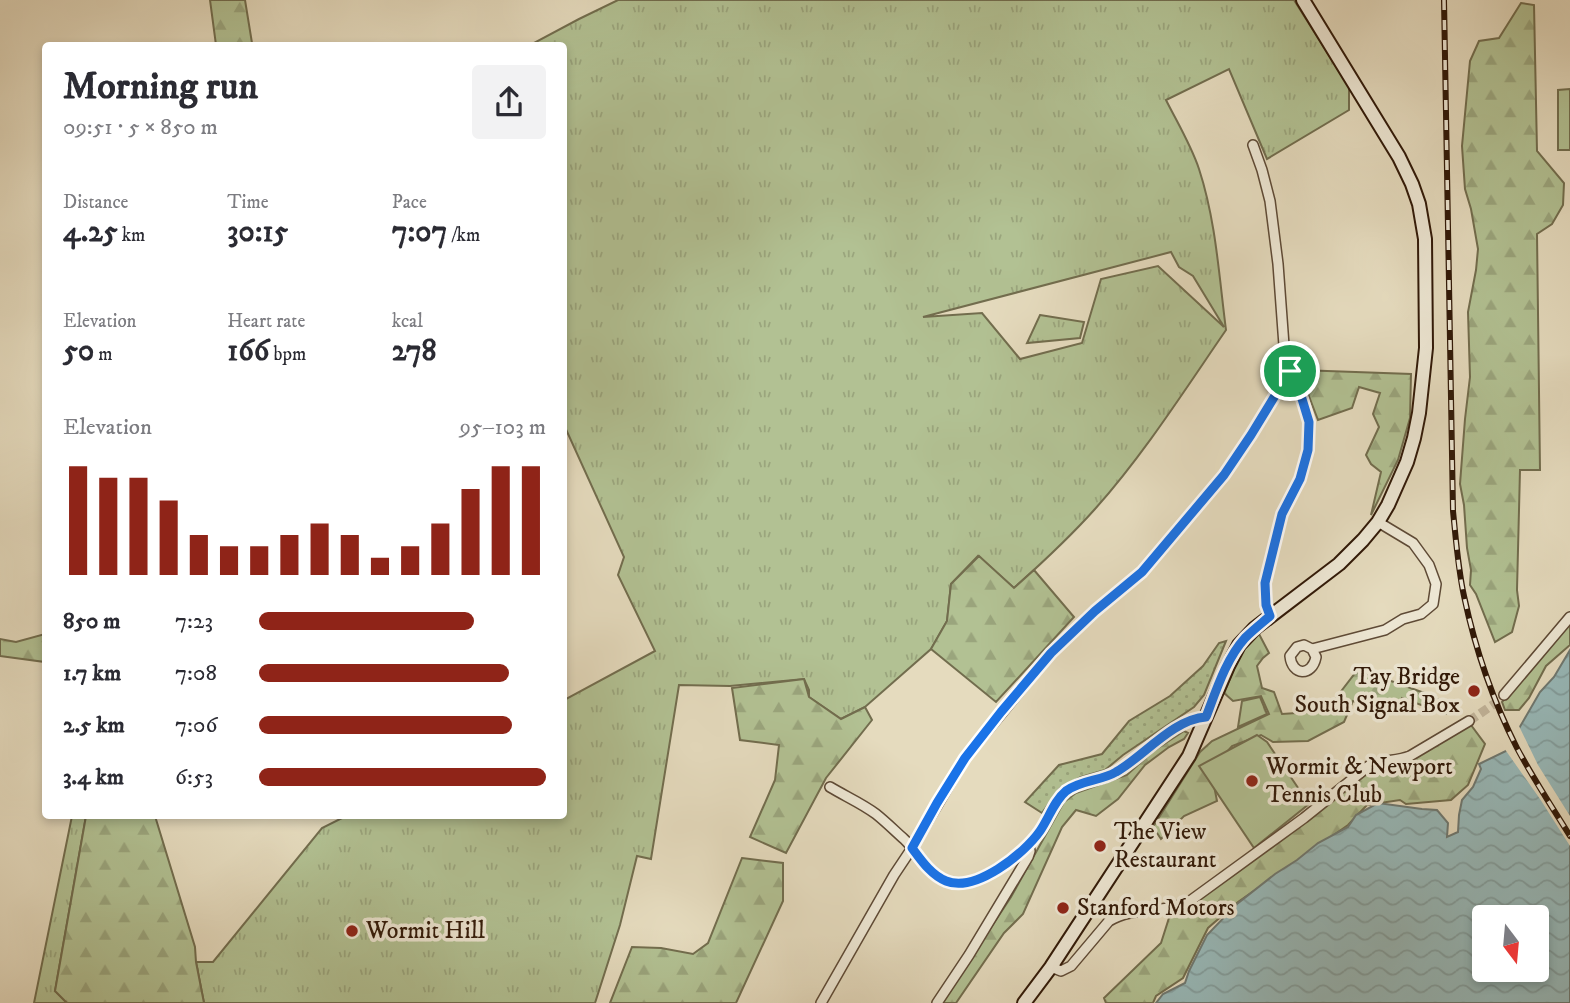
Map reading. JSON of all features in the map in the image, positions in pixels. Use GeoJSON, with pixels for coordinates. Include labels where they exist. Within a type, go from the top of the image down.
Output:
{"type":"FeatureCollection","features":[{"type":"Feature","properties":{"kind":"main road"},"geometry":{"type":"LineString","coordinates":[[1024,1003],[1051,967],[1189,756],[1239,645],[1255,628],[1339,564],[1363,540],[1378,522],[1393,496],[1415,438],[1426,348],[1423,222],[1412,184],[1399,157],[1303,0]]}},
{"type":"Feature","properties":{"kind":"street"},"geometry":{"type":"LineString","coordinates":[[1253,145],[1270,201],[1285,359],[1299,389],[1309,422],[1308,450],[1300,479],[1282,514],[1265,583],[1266,605],[1270,616]]}},
{"type":"Feature","properties":{"kind":"street"},"geometry":{"type":"LineString","coordinates":[[821,1003],[965,758],[1051,653],[1095,611],[1142,572],[1224,475],[1290,371]]}},
{"type":"Feature","properties":{"kind":"street"},"geometry":{"type":"LineString","coordinates":[[1312,649],[1385,630],[1403,619],[1420,614],[1433,604],[1436,584],[1429,565],[1413,543],[1378,522]]}},
{"type":"Feature","properties":{"kind":"street"},"geometry":{"type":"LineString","coordinates":[[1504,695],[1570,617]]}},
{"type":"Feature","properties":{"kind":"street"},"geometry":{"type":"LineString","coordinates":[[830,787],[875,813],[912,848],[932,872],[945,881],[974,882],[989,875],[1029,845],[1067,791],[1112,774],[1154,742],[1189,721],[1206,717]]}},
{"type":"Feature","properties":{"kind":"street"},"geometry":{"type":"LineString","coordinates":[[1051,967],[1066,970],[1109,921],[1116,917],[1173,908],[1190,901],[1304,818],[1370,765],[1410,756],[1469,721]]}},
{"type":"Feature","properties":{"kind":"street"},"geometry":{"type":"LineString","coordinates":[[937,1003],[1028,857],[1029,845]]}},
{"type":"Feature","properties":{"kind":"green space"},"geometry":{"type":"Polygon","coordinates":[[[210,0],[245,0],[252,42],[216,42],[210,0]]]}},
{"type":"Feature","properties":{"kind":"green space"},"geometry":{"type":"Polygon","coordinates":[[[618,0],[1294,0],[1349,87],[1349,110],[1267,159],[1229,69],[1166,100],[1192,151],[1205,189],[1226,330],[1147,444],[1076,530],[1014,588],[978,556],[951,584],[947,621],[931,649],[865,707],[841,719],[809,697],[804,679],[730,686],[679,685],[651,859],[637,856],[620,925],[595,1003],[204,1003],[196,962],[213,962],[322,828],[340,819],[567,819],[567,698],[655,651],[618,575],[624,557],[567,432],[567,42],[536,42],[618,0]],[[1171,252],[923,317],[982,313],[1020,359],[1082,343],[1101,279],[1158,266],[1224,327],[1193,276],[1179,267],[1171,252]]]}},
{"type":"Feature","properties":{"kind":"green space"},"geometry":{"type":"Polygon","coordinates":[[[1521,3],[1534,5],[1537,151],[1564,183],[1563,205],[1552,224],[1537,234],[1540,470],[1520,470],[1517,590],[1519,606],[1512,632],[1495,642],[1470,585],[1471,570],[1460,484],[1470,377],[1468,312],[1478,249],[1465,189],[1462,146],[1470,61],[1479,41],[1499,38],[1521,3]]]}},
{"type":"Feature","properties":{"kind":"green space"},"geometry":{"type":"Polygon","coordinates":[[[1570,89],[1570,150],[1558,150],[1558,90],[1570,89]]]}},
{"type":"Feature","properties":{"kind":"green space"},"geometry":{"type":"Polygon","coordinates":[[[1040,315],[1084,322],[1080,338],[1027,343],[1040,315]]]}},
{"type":"Feature","properties":{"kind":"green space"},"geometry":{"type":"Polygon","coordinates":[[[1299,370],[1411,374],[1410,418],[1398,460],[1371,515],[1381,472],[1371,464],[1366,455],[1379,427],[1373,414],[1380,393],[1359,387],[1352,408],[1318,420],[1299,370]]]}},
{"type":"Feature","properties":{"kind":"green space"},"geometry":{"type":"Polygon","coordinates":[[[979,556],[1014,588],[1034,570],[1074,617],[996,702],[931,649],[947,621],[951,584],[979,556]]]}},
{"type":"Feature","properties":{"kind":"green space"},"geometry":{"type":"Polygon","coordinates":[[[1570,622],[1570,645],[1546,666],[1529,698],[1519,710],[1505,710],[1502,702],[1570,622]]]}},
{"type":"Feature","properties":{"kind":"green space"},"geometry":{"type":"Polygon","coordinates":[[[1259,634],[1269,653],[1257,666],[1262,688],[1274,692],[1282,714],[1312,712],[1332,703],[1356,672],[1430,695],[1454,709],[1446,714],[1402,698],[1395,711],[1353,701],[1344,722],[1308,741],[1273,742],[1261,735],[1232,746],[1211,770],[1217,801],[1184,816],[1161,839],[1153,827],[1200,752],[1212,741],[1269,714],[1261,696],[1233,701],[1224,693],[1241,652],[1259,634]]]}},
{"type":"Feature","properties":{"kind":"green space"},"geometry":{"type":"Polygon","coordinates":[[[42,635],[42,662],[0,656],[0,639],[16,642],[42,635]]]}},
{"type":"Feature","properties":{"kind":"green space"},"geometry":{"type":"Polygon","coordinates":[[[1226,641],[1204,695],[1194,707],[1105,770],[1081,777],[1060,788],[1042,813],[1025,802],[1059,765],[1102,754],[1129,721],[1170,696],[1203,666],[1219,643],[1226,641]]]}},
{"type":"Feature","properties":{"kind":"green space"},"geometry":{"type":"Polygon","coordinates":[[[804,679],[809,697],[841,719],[865,707],[872,720],[826,778],[786,853],[750,837],[775,780],[779,745],[740,740],[732,688],[804,679]]]}},
{"type":"Feature","properties":{"kind":"green space"},"geometry":{"type":"Polygon","coordinates":[[[1260,697],[1267,714],[1238,727],[1242,701],[1260,697]]]}},
{"type":"Feature","properties":{"kind":"green space"},"geometry":{"type":"Polygon","coordinates":[[[1471,725],[1485,744],[1468,785],[1451,800],[1406,804],[1400,800],[1367,805],[1348,825],[1238,902],[1208,928],[1183,978],[1156,996],[1153,1003],[1106,1003],[1104,998],[1161,943],[1169,918],[1231,877],[1367,772],[1378,766],[1404,763],[1471,725]]]}},
{"type":"Feature","properties":{"kind":"green space"},"geometry":{"type":"Polygon","coordinates":[[[1184,731],[1188,733],[1184,739],[1145,765],[1118,799],[1096,816],[1076,810],[1062,827],[1023,914],[1004,933],[956,1003],[941,1003],[1011,897],[1064,802],[1076,793],[1127,775],[1152,752],[1184,731]]]}},
{"type":"Feature","properties":{"kind":"green space","name":"Wormit & Newport Tennis Club"},"geometry":{"type":"Polygon","coordinates":[[[1257,735],[1267,742],[1309,804],[1254,848],[1199,766],[1257,735]]]}},
{"type":"Feature","properties":{"kind":"green space"},"geometry":{"type":"Polygon","coordinates":[[[71,819],[85,819],[55,991],[67,1003],[34,1003],[71,819]]]}},
{"type":"Feature","properties":{"kind":"green space"},"geometry":{"type":"Polygon","coordinates":[[[85,819],[156,819],[195,947],[204,1003],[67,1003],[55,991],[85,819]]]}},
{"type":"Feature","properties":{"kind":"green space"},"geometry":{"type":"Polygon","coordinates":[[[742,858],[783,863],[783,901],[736,1003],[610,1003],[632,947],[661,948],[693,954],[708,943],[742,858]]]}},
{"type":"Feature","properties":{"kind":"water"},"geometry":{"type":"Polygon","coordinates":[[[1570,650],[1570,1003],[1156,1003],[1163,994],[1185,983],[1207,935],[1237,904],[1318,843],[1348,827],[1356,815],[1378,803],[1437,810],[1448,823],[1447,837],[1458,832],[1462,800],[1473,787],[1481,769],[1479,764],[1506,751],[1540,692],[1554,677],[1570,650]]]}},
{"type":"Feature","properties":{"kind":"pier"},"geometry":{"type":"Polygon","coordinates":[[[1518,724],[1538,765],[1570,816],[1570,846],[1504,748],[1518,724]]]}},
{"type":"Feature","properties":{"kind":"tunnel"},"geometry":{"type":"LineString","coordinates":[[1469,721],[1504,695]]}},
{"type":"Feature","properties":{"kind":"railway"},"geometry":{"type":"LineString","coordinates":[[1444,0],[1453,511],[1460,575],[1474,635],[1500,712],[1523,759],[1570,836]]}},
{"type":"Feature","properties":{"kind":"place","name":"Tay Bridge South Signal Box"},"geometry":{"type":"Point","coordinates":[1474,691]}},
{"type":"Feature","properties":{"kind":"place","name":"Wormit & Newport Tennis Club"},"geometry":{"type":"Point","coordinates":[1252,781]}},
{"type":"Feature","properties":{"kind":"place","name":"The View Restaurant"},"geometry":{"type":"Point","coordinates":[1100,846]}},
{"type":"Feature","properties":{"kind":"place","name":"Stanford Motors"},"geometry":{"type":"Point","coordinates":[1063,908]}},
{"type":"Feature","properties":{"kind":"place","name":"Wormit Hill"},"geometry":{"type":"Point","coordinates":[352,931]}},
{"type":"Feature","properties":{"kind":"route"},"geometry":{"type":"LineString","coordinates":[[1290,371],[1299,389],[1309,422],[1308,450],[1300,479],[1282,514],[1265,583],[1266,605],[1270,616],[1239,645],[1206,717],[1189,721],[1154,742],[1112,774],[1067,791],[1029,845],[989,875],[974,882],[957,883],[945,881],[932,872],[912,848],[965,758],[1051,653],[1095,611],[1142,572],[1224,475],[1290,371]]}}]}
